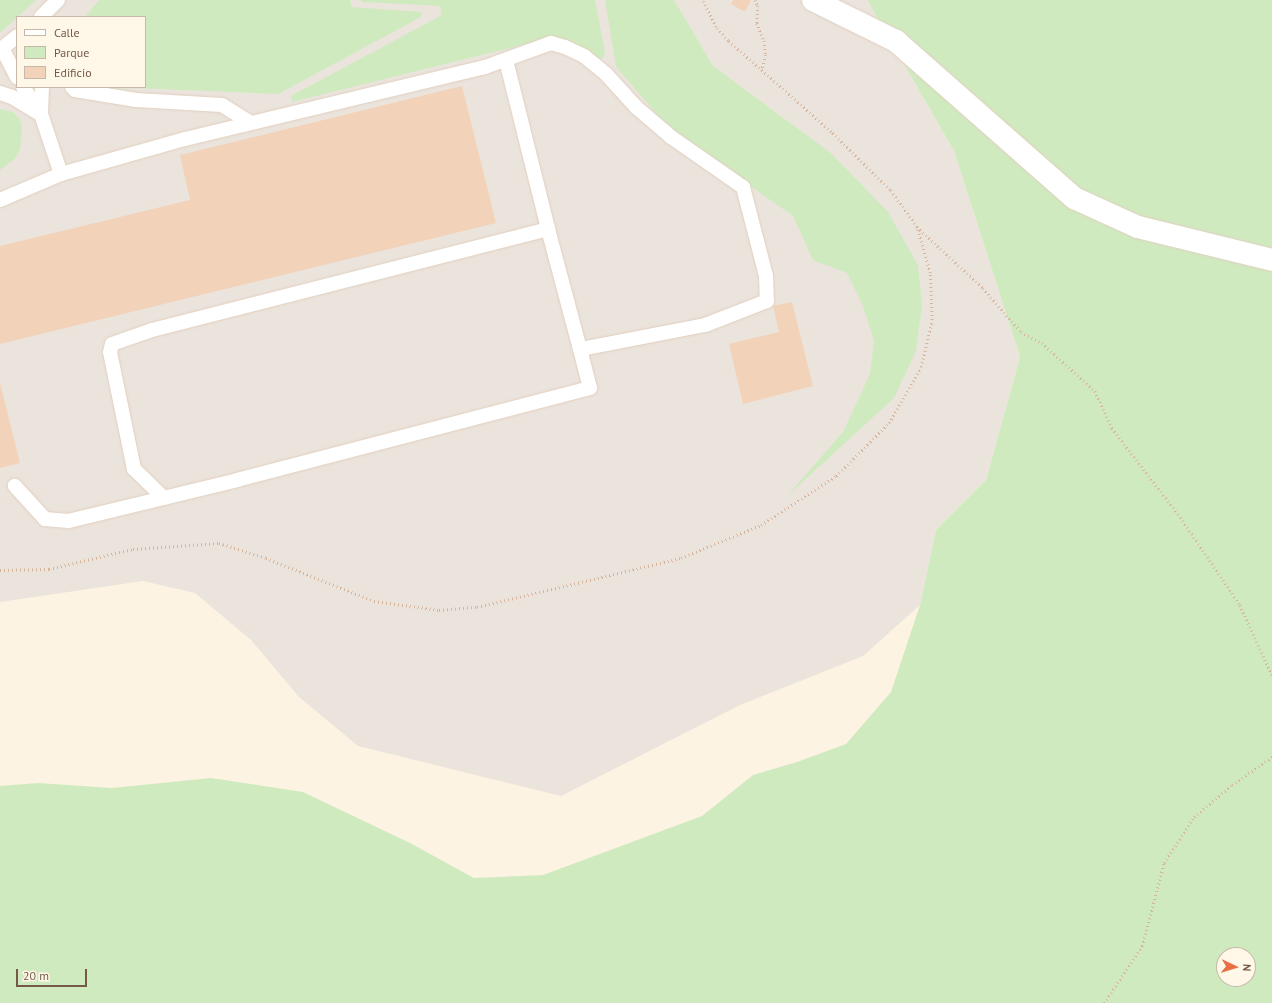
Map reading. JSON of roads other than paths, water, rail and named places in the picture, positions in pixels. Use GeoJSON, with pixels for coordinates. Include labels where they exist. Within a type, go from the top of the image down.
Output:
{"type":"FeatureCollection","features":[{"type":"Feature","properties":{"kind":"street"},"geometry":{"type":"LineString","coordinates":[[813,0],[896,41],[1074,198],[1138,227],[1272,260]]}},
{"type":"Feature","properties":{"kind":"lane"},"geometry":{"type":"LineString","coordinates":[[44,16],[58,0]]}},
{"type":"Feature","properties":{"kind":"lane"},"geometry":{"type":"LineString","coordinates":[[16,37],[1,49],[16,75]]}},
{"type":"Feature","properties":{"kind":"lane"},"geometry":{"type":"LineString","coordinates":[[0,200],[61,174],[185,139],[485,67],[551,44],[565,47],[584,56],[600,69],[636,107],[671,137],[743,187],[766,273],[766,301],[705,325],[580,349]]}},
{"type":"Feature","properties":{"kind":"lane"},"geometry":{"type":"LineString","coordinates":[[15,486],[45,519],[68,521],[164,498],[590,388],[548,229],[506,60]]}},
{"type":"Feature","properties":{"kind":"lane"},"geometry":{"type":"LineString","coordinates":[[23,88],[41,114],[61,174]]}},
{"type":"Feature","properties":{"kind":"lane"},"geometry":{"type":"LineString","coordinates":[[41,114],[42,88]]}},
{"type":"Feature","properties":{"kind":"lane"},"geometry":{"type":"LineString","coordinates":[[73,88],[75,90],[136,100],[222,105],[251,123]]}},
{"type":"Feature","properties":{"kind":"lane"},"geometry":{"type":"LineString","coordinates":[[0,94],[12,97],[41,114]]}},
{"type":"Feature","properties":{"kind":"lane"},"geometry":{"type":"LineString","coordinates":[[164,498],[134,469],[110,352],[112,344],[152,330],[548,229]]}}]}
